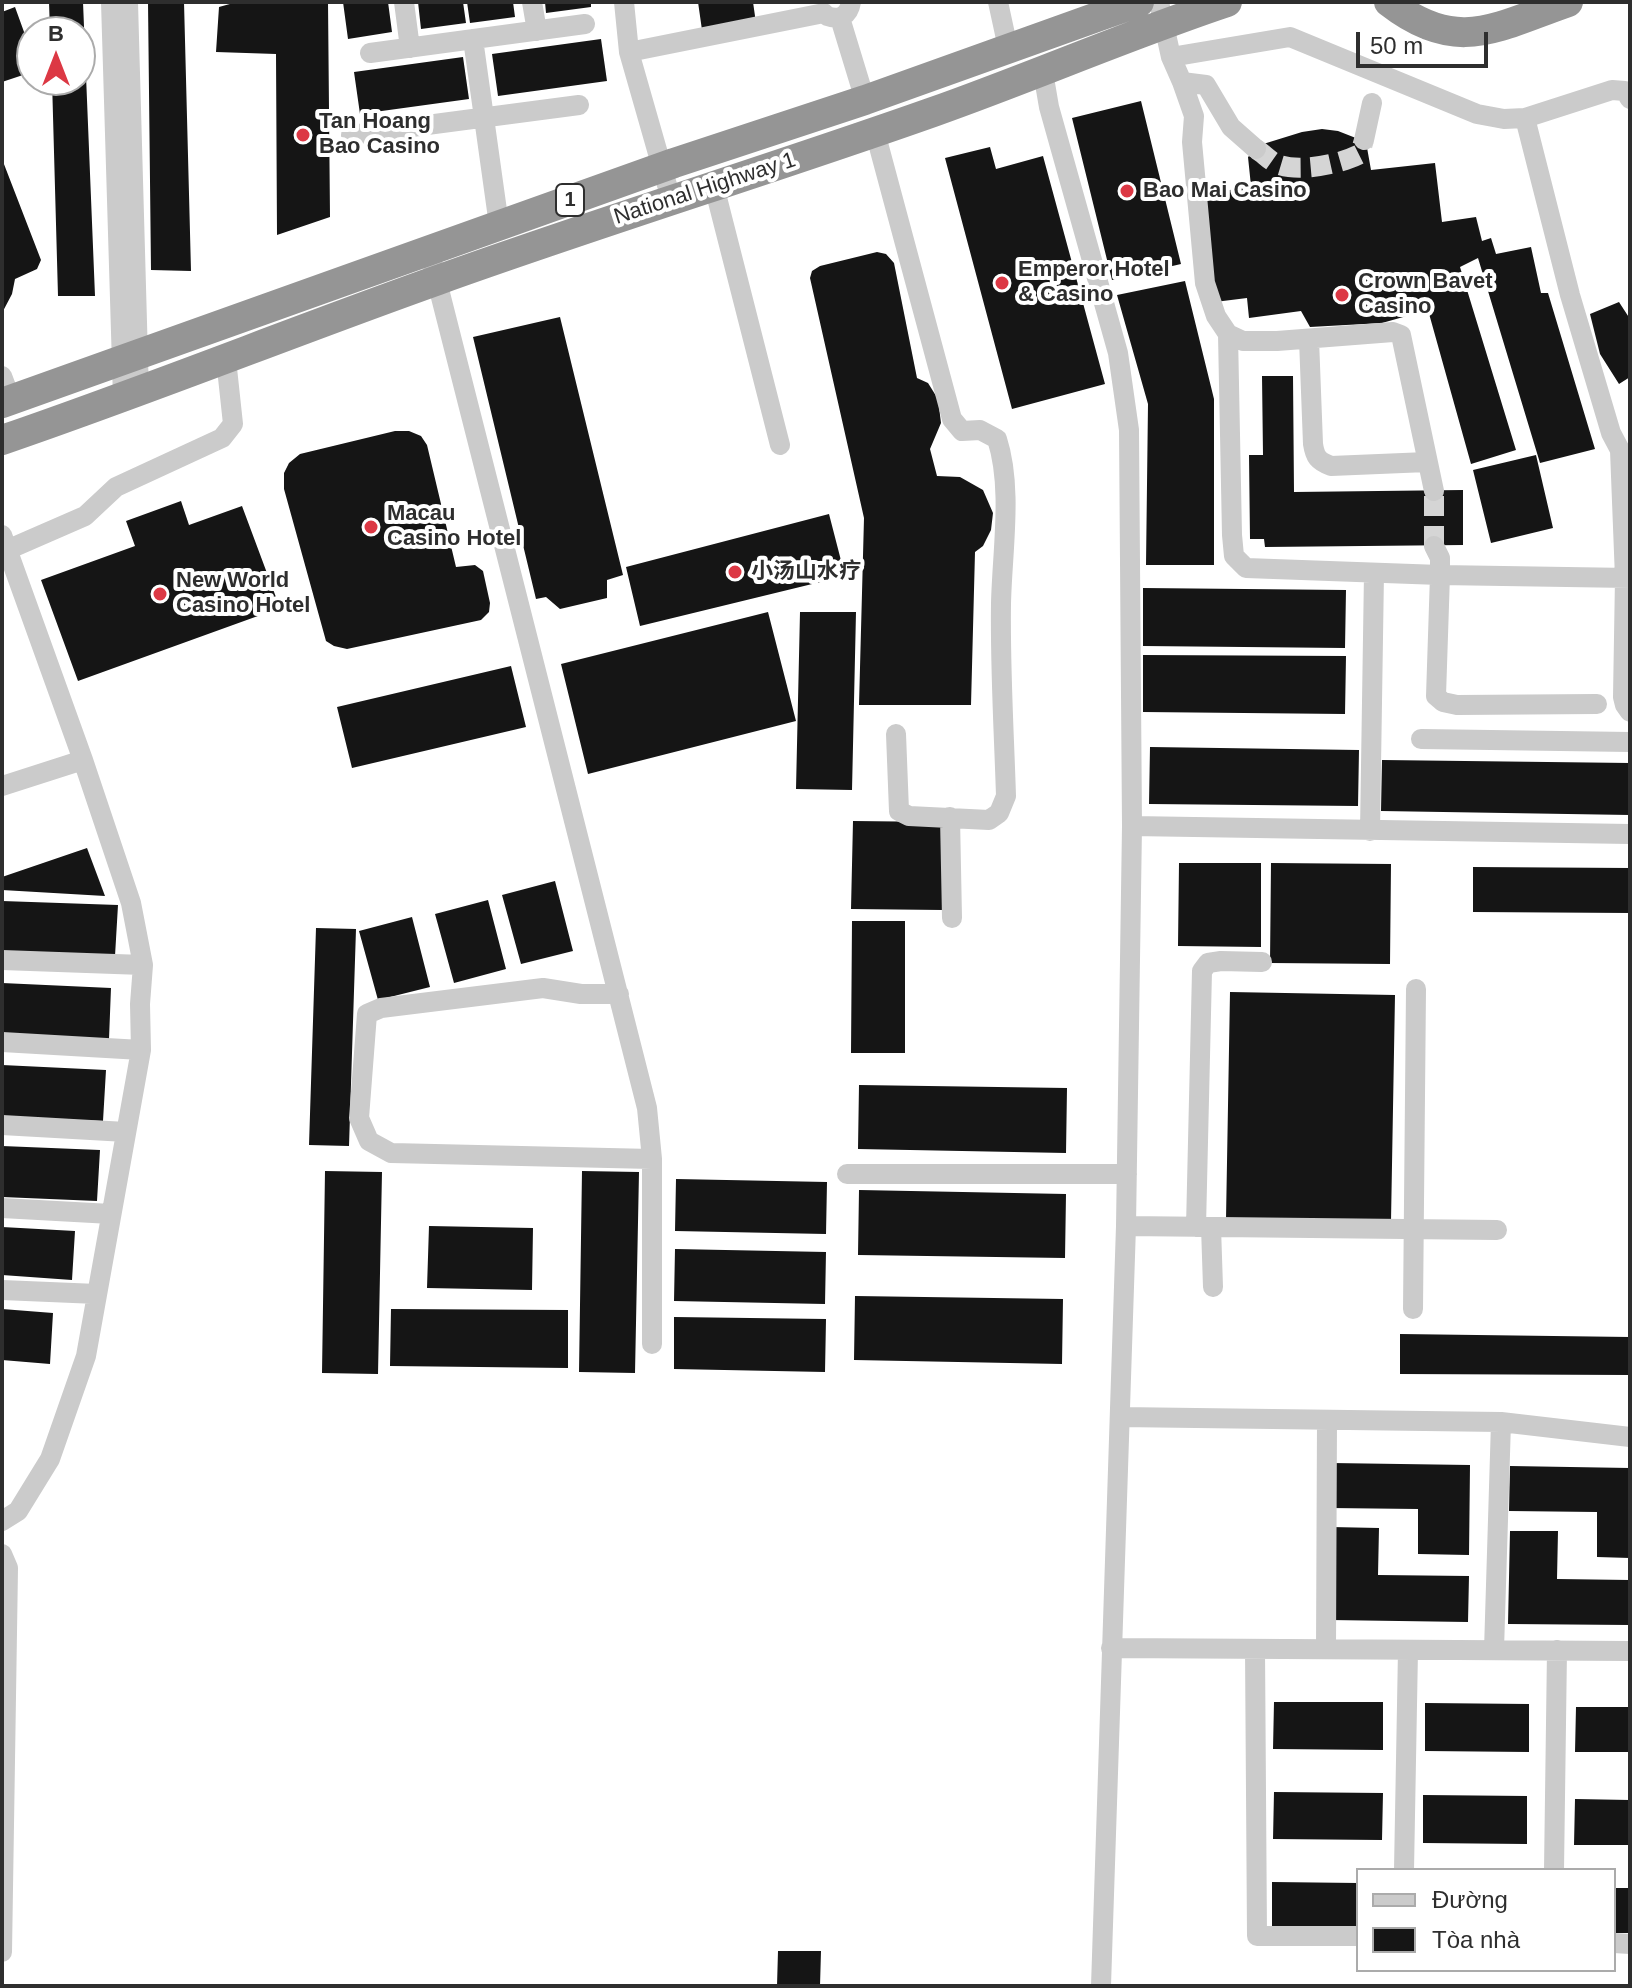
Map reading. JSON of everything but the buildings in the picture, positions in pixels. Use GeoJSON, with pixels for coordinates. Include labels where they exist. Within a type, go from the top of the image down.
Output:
{"type":"FeatureCollection","features":[{"type":"Feature","properties":{"kind":"highway","name":"National Highway 1"},"geometry":{"type":"LineString","coordinates":[[2,440],[131,396],[437,280],[1043,72],[1161,13],[1227,2]]}},
{"type":"Feature","properties":{"kind":"highway"},"geometry":{"type":"LineString","coordinates":[[1399,3],[1435,30],[1458,34],[1481,32],[1568,2]]}},
{"type":"Feature","properties":{"kind":"highway","name":"National Highway 1"},"geometry":{"type":"LineString","coordinates":[[5,393],[130,357],[662,167],[865,100],[1126,5]]}},
{"type":"Feature","properties":{"kind":"street"},"geometry":{"type":"LineString","coordinates":[[111,2],[130,357]]}},
{"type":"Feature","properties":{"kind":"street"},"geometry":{"type":"LineString","coordinates":[[128,2],[131,396]]}},
{"type":"Feature","properties":{"kind":"street"},"geometry":{"type":"LineString","coordinates":[[404,2],[410,48]]}},
{"type":"Feature","properties":{"kind":"street"},"geometry":{"type":"LineString","coordinates":[[532,2],[537,31]]}},
{"type":"Feature","properties":{"kind":"street"},"geometry":{"type":"LineString","coordinates":[[624,2],[629,52],[671,199]]}},
{"type":"Feature","properties":{"kind":"street"},"geometry":{"type":"LineString","coordinates":[[998,2],[1008,48]]}},
{"type":"Feature","properties":{"kind":"street"},"geometry":{"type":"LineString","coordinates":[[629,52],[834,9],[865,100]]}},
{"type":"Feature","properties":{"kind":"street"},"geometry":{"type":"LineString","coordinates":[[1161,13],[1171,57],[1194,116],[1192,142],[1205,283],[1216,316],[1228,334],[1243,341],[1393,332],[1401,335],[1434,491]]}},
{"type":"Feature","properties":{"kind":"street"},"geometry":{"type":"LineString","coordinates":[[370,53],[585,24]]}},
{"type":"Feature","properties":{"kind":"street"},"geometry":{"type":"LineString","coordinates":[[1171,57],[1290,37],[1477,114],[1504,119],[1525,118],[1612,90],[1625,91],[1630,99]]}},
{"type":"Feature","properties":{"kind":"street"},"geometry":{"type":"LineString","coordinates":[[473,39],[499,225]]}},
{"type":"Feature","properties":{"kind":"street"},"geometry":{"type":"LineString","coordinates":[[1043,72],[1049,107],[1118,353],[1128,417],[1132,826],[1127,1174],[1101,1986]]}},
{"type":"Feature","properties":{"kind":"street"},"geometry":{"type":"LineString","coordinates":[[1182,82],[1206,85],[1231,127],[1256,149]]}},
{"type":"Feature","properties":{"kind":"street"},"geometry":{"type":"LineString","coordinates":[[1364,140],[1372,103]]}},
{"type":"Feature","properties":{"kind":"street"},"geometry":{"type":"LineString","coordinates":[[351,135],[579,105]]}},
{"type":"Feature","properties":{"kind":"street"},"geometry":{"type":"LineString","coordinates":[[1525,118],[1570,295],[1611,433],[1625,453],[1628,578],[1623,697],[1630,712]]}},
{"type":"Feature","properties":{"kind":"street"},"geometry":{"type":"LineString","coordinates":[[875,132],[952,419],[962,431],[980,430],[997,439],[1003,456],[1005,522],[1001,618],[1006,796],[999,813],[989,820],[909,816],[899,811],[896,734]]}},
{"type":"Feature","properties":{"kind":"street"},"geometry":{"type":"LineString","coordinates":[[714,186],[780,445]]}},
{"type":"Feature","properties":{"kind":"street"},"geometry":{"type":"LineString","coordinates":[[429,250],[647,1108],[652,1159],[652,1344]]}},
{"type":"Feature","properties":{"kind":"street"},"geometry":{"type":"LineString","coordinates":[[1228,334],[1234,556],[1246,568],[1628,578]]}},
{"type":"Feature","properties":{"kind":"street"},"geometry":{"type":"LineString","coordinates":[[1309,339],[1313,444],[1319,461],[1331,466],[1427,462]]}},
{"type":"Feature","properties":{"kind":"street"},"geometry":{"type":"LineString","coordinates":[[2,1521],[18,1511],[50,1459],[86,1356],[141,1050],[143,965],[131,903],[5,543],[85,516],[116,487],[222,438],[233,424],[226,359]]}},
{"type":"Feature","properties":{"kind":"street"},"geometry":{"type":"LineString","coordinates":[[1434,546],[1440,558],[1436,696],[1443,702],[1457,705],[1597,704]]}},
{"type":"Feature","properties":{"kind":"street"},"geometry":{"type":"LineString","coordinates":[[1370,831],[1374,573]]}},
{"type":"Feature","properties":{"kind":"street"},"geometry":{"type":"LineString","coordinates":[[1421,739],[1630,742]]}},
{"type":"Feature","properties":{"kind":"street"},"geometry":{"type":"LineString","coordinates":[[2,786],[83,760]]}},
{"type":"Feature","properties":{"kind":"street"},"geometry":{"type":"LineString","coordinates":[[950,817],[952,918]]}},
{"type":"Feature","properties":{"kind":"street"},"geometry":{"type":"LineString","coordinates":[[1132,826],[1630,834]]}},
{"type":"Feature","properties":{"kind":"street"},"geometry":{"type":"LineString","coordinates":[[2,960],[143,965]]}},
{"type":"Feature","properties":{"kind":"street"},"geometry":{"type":"LineString","coordinates":[[1213,1287],[1204,1227],[1202,971],[1208,963],[1221,961],[1262,962]]}},
{"type":"Feature","properties":{"kind":"street"},"geometry":{"type":"LineString","coordinates":[[619,994],[581,994],[543,988],[381,1008],[367,1014],[359,1118],[369,1141],[391,1153],[652,1159]]}},
{"type":"Feature","properties":{"kind":"street"},"geometry":{"type":"LineString","coordinates":[[1413,1309],[1416,989]]}},
{"type":"Feature","properties":{"kind":"street"},"geometry":{"type":"LineString","coordinates":[[2,1042],[141,1050]]}},
{"type":"Feature","properties":{"kind":"street"},"geometry":{"type":"LineString","coordinates":[[2,1125],[126,1132]]}},
{"type":"Feature","properties":{"kind":"street"},"geometry":{"type":"LineString","coordinates":[[847,1174],[1127,1174]]}},
{"type":"Feature","properties":{"kind":"street"},"geometry":{"type":"LineString","coordinates":[[2,1208],[111,1214]]}},
{"type":"Feature","properties":{"kind":"street"},"geometry":{"type":"LineString","coordinates":[[1126,1226],[1497,1230]]}},
{"type":"Feature","properties":{"kind":"street"},"geometry":{"type":"LineString","coordinates":[[2,1290],[97,1294]]}},
{"type":"Feature","properties":{"kind":"street"},"geometry":{"type":"LineString","coordinates":[[1120,1417],[1501,1422],[1630,1437]]}},
{"type":"Feature","properties":{"kind":"street"},"geometry":{"type":"LineString","coordinates":[[1326,1649],[1327,1421]]}},
{"type":"Feature","properties":{"kind":"street"},"geometry":{"type":"LineString","coordinates":[[1494,1650],[1501,1422]]}},
{"type":"Feature","properties":{"kind":"street"},"geometry":{"type":"LineString","coordinates":[[2,1554],[8,1568],[2,1952]]}},
{"type":"Feature","properties":{"kind":"street"},"geometry":{"type":"LineString","coordinates":[[1111,1648],[1630,1651]]}},
{"type":"Feature","properties":{"kind":"street"},"geometry":{"type":"LineString","coordinates":[[1255,1649],[1257,1936],[1356,1936]]}},
{"type":"Feature","properties":{"kind":"street"},"geometry":{"type":"LineString","coordinates":[[1404,1868],[1408,1650]]}},
{"type":"Feature","properties":{"kind":"street"},"geometry":{"type":"LineString","coordinates":[[1554,1868],[1557,1650]]}},
{"type":"Feature","properties":{"kind":"tunnel"},"geometry":{"type":"LineString","coordinates":[[1256,149],[1277,164],[1296,168],[1331,164],[1360,154],[1364,140]]}},
{"type":"Feature","properties":{"kind":"tunnel"},"geometry":{"type":"LineString","coordinates":[[1434,491],[1434,546]]}},
{"type":"Feature","properties":{"kind":"place","name":"Tan Hoang Bao Casino"},"geometry":{"type":"Point","coordinates":[303,135]}},
{"type":"Feature","properties":{"kind":"place","name":"Bao Mai Casino"},"geometry":{"type":"Point","coordinates":[1127,191]}},
{"type":"Feature","properties":{"kind":"place","name":"Emperor Hotel & Casino"},"geometry":{"type":"Point","coordinates":[1002,283]}},
{"type":"Feature","properties":{"kind":"place","name":"Crown Bavet Casino"},"geometry":{"type":"Point","coordinates":[1342,295]}},
{"type":"Feature","properties":{"kind":"place","name":"Macau Casino Hotel"},"geometry":{"type":"Point","coordinates":[371,527]}},
{"type":"Feature","properties":{"kind":"place","name":"小汤山水疗"},"geometry":{"type":"Point","coordinates":[735,572]}},
{"type":"Feature","properties":{"kind":"place","name":"New World Casino Hotel"},"geometry":{"type":"Point","coordinates":[160,594]}}]}
